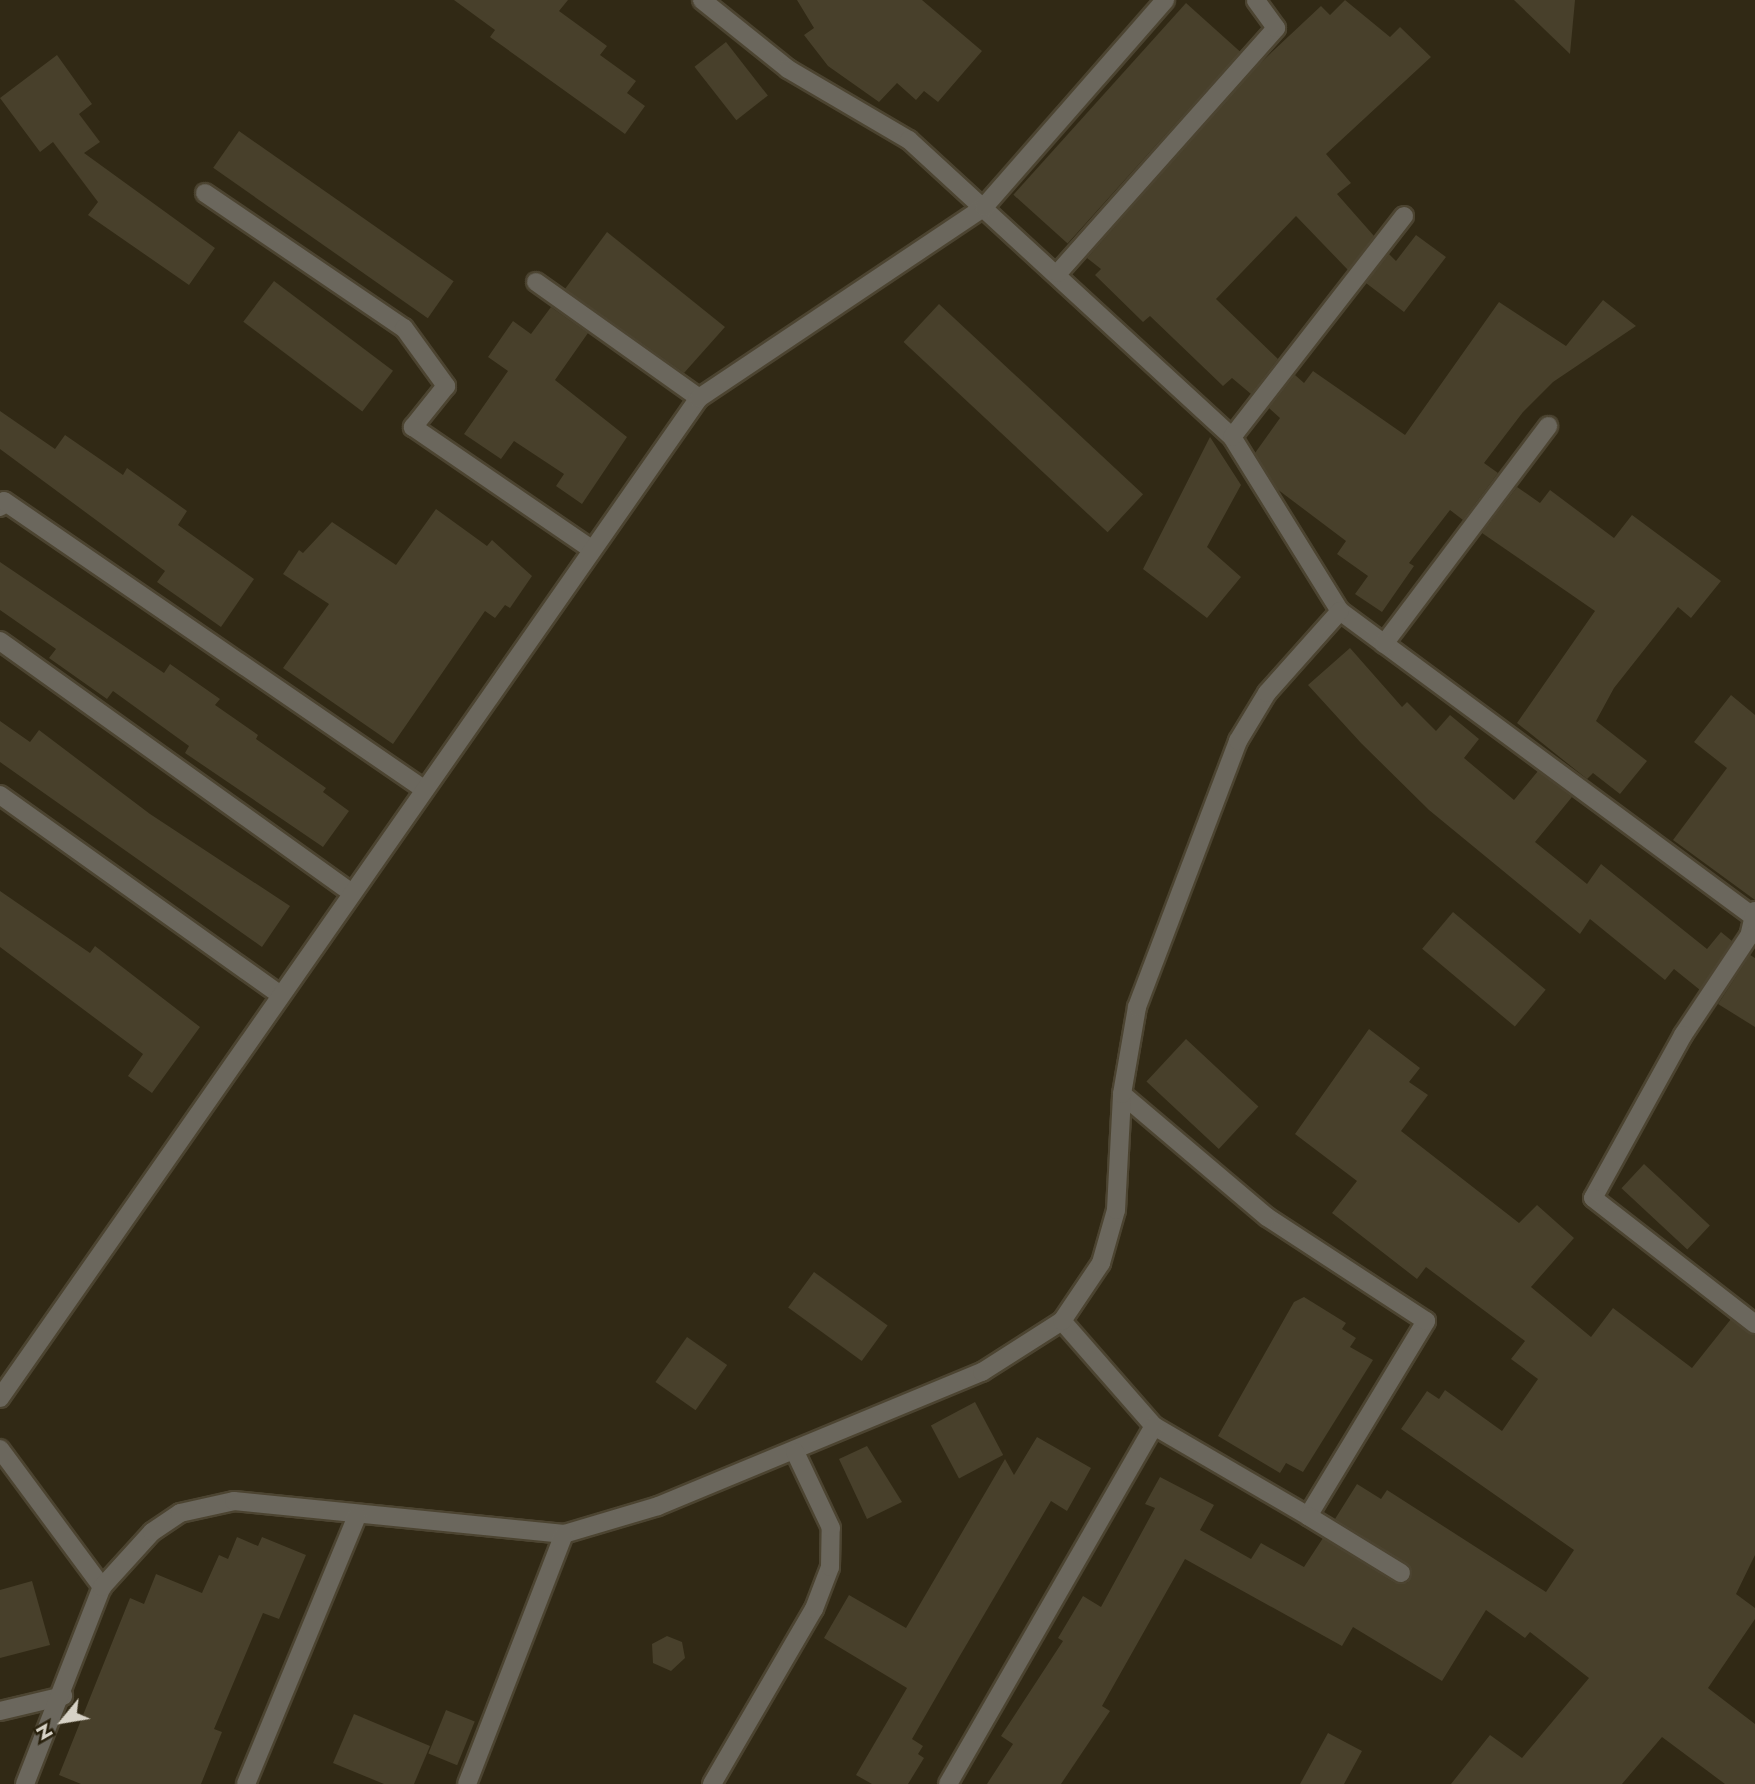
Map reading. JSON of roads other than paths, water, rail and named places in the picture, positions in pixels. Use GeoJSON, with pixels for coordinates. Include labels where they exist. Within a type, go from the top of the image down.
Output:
{"type":"FeatureCollection","features":[{"type":"Feature","properties":{"kind":"street"},"geometry":{"type":"LineString","coordinates":[[702,0],[788,69],[909,140],[1058,273],[1232,437],[1340,611],[1754,915],[1749,936],[1683,1035],[1593,1198],[1755,1324]]}},
{"type":"Feature","properties":{"kind":"street"},"geometry":{"type":"LineString","coordinates":[[0,1398],[422,788],[699,398],[984,207],[1165,0]]}},
{"type":"Feature","properties":{"kind":"street"},"geometry":{"type":"LineString","coordinates":[[1058,273],[1276,28],[1256,0]]}},
{"type":"Feature","properties":{"kind":"street"},"geometry":{"type":"LineString","coordinates":[[205,193],[404,328],[446,386],[412,426],[590,548]]}},
{"type":"Feature","properties":{"kind":"street"},"geometry":{"type":"LineString","coordinates":[[1232,437],[1404,216]]}},
{"type":"Feature","properties":{"kind":"street"},"geometry":{"type":"LineString","coordinates":[[536,282],[699,398]]}},
{"type":"Feature","properties":{"kind":"street"},"geometry":{"type":"LineString","coordinates":[[1384,644],[1548,426]]}},
{"type":"Feature","properties":{"kind":"street"},"geometry":{"type":"LineString","coordinates":[[0,507],[4,501],[422,788]]}},
{"type":"Feature","properties":{"kind":"street"},"geometry":{"type":"LineString","coordinates":[[25,1784],[63,1696],[102,1587],[152,1532],[180,1513],[234,1501],[357,1516],[564,1534],[658,1506],[795,1452],[982,1372],[1062,1321],[1101,1263],[1116,1210],[1122,1094],[1137,1007],[1238,741],[1267,694],[1340,611]]}},
{"type":"Feature","properties":{"kind":"street"},"geometry":{"type":"LineString","coordinates":[[0,641],[351,892]]}},
{"type":"Feature","properties":{"kind":"street"},"geometry":{"type":"LineString","coordinates":[[0,795],[279,994]]}},
{"type":"Feature","properties":{"kind":"street"},"geometry":{"type":"LineString","coordinates":[[1122,1094],[1267,1217],[1426,1321],[1308,1516]]}},
{"type":"Feature","properties":{"kind":"street"},"geometry":{"type":"LineString","coordinates":[[1062,1321],[1154,1426],[1401,1573]]}},
{"type":"Feature","properties":{"kind":"street"},"geometry":{"type":"LineString","coordinates":[[948,1784],[1154,1426]]}},
{"type":"Feature","properties":{"kind":"street"},"geometry":{"type":"LineString","coordinates":[[0,1449],[6,1466],[102,1587]]}},
{"type":"Feature","properties":{"kind":"street"},"geometry":{"type":"LineString","coordinates":[[712,1784],[814,1609],[830,1567],[831,1528],[795,1452]]}},
{"type":"Feature","properties":{"kind":"street"},"geometry":{"type":"LineString","coordinates":[[246,1784],[357,1516]]}},
{"type":"Feature","properties":{"kind":"street"},"geometry":{"type":"LineString","coordinates":[[467,1784],[564,1534]]}},
{"type":"Feature","properties":{"kind":"street"},"geometry":{"type":"LineString","coordinates":[[0,1711],[63,1696]]}}]}
